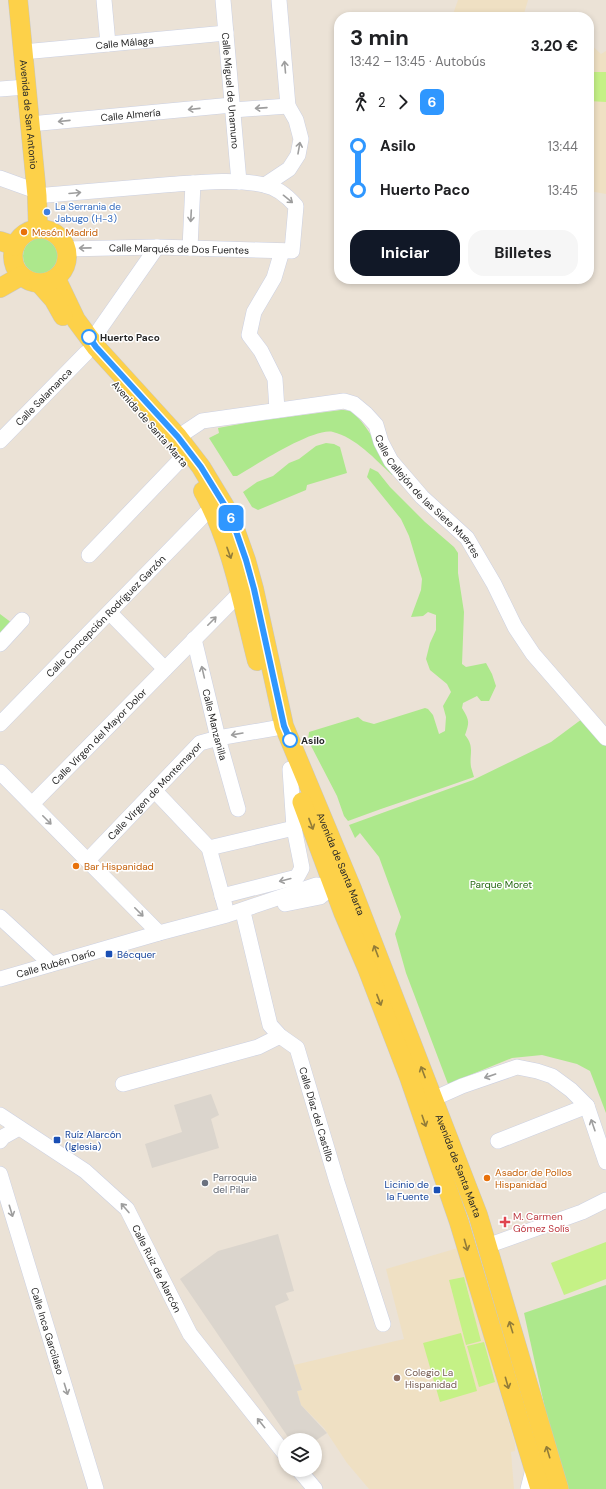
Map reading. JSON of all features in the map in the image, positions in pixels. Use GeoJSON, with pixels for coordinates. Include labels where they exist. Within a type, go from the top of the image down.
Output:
{"type":"FeatureCollection","features":[{"type":"Feature","properties":{"kind":"main road","name":"Avenida de San Antonio"},"geometry":{"type":"LineString","coordinates":[[18,0],[38,229]]}},
{"type":"Feature","properties":{"kind":"main road"},"geometry":{"type":"LineString","coordinates":[[38,229],[47,230],[56,234],[62,240],[68,257],[62,272],[48,281],[30,281],[21,276],[14,262],[13,254],[8,244],[19,240],[24,234],[38,229]]}},
{"type":"Feature","properties":{"kind":"main road"},"geometry":{"type":"LineString","coordinates":[[0,288],[21,276]]}},
{"type":"Feature","properties":{"kind":"main road","name":"Avenida de Santa Marta"},"geometry":{"type":"LineString","coordinates":[[48,281],[54,300],[86,352],[182,458],[217,504]]}},
{"type":"Feature","properties":{"kind":"main road","name":"Avenida de Santa Marta"},"geometry":{"type":"LineString","coordinates":[[48,281],[96,347],[178,437],[201,467],[217,504],[233,564],[247,591],[290,769],[333,886],[433,1098],[478,1215],[560,1489]]}},
{"type":"Feature","properties":{"kind":"main road","name":"Avenida de Santa Marta"},"geometry":{"type":"LineString","coordinates":[[280,727],[333,886],[367,968],[409,1077],[459,1222],[540,1489]]}},
{"type":"Feature","properties":{"kind":"street"},"geometry":{"type":"LineString","coordinates":[[104,0],[108,44]]}},
{"type":"Feature","properties":{"kind":"street","name":"Calle Miguel de Unamuno"},"geometry":{"type":"LineString","coordinates":[[223,0],[239,182]]}},
{"type":"Feature","properties":{"kind":"street"},"geometry":{"type":"LineString","coordinates":[[265,185],[289,168],[298,155],[301,139],[296,120],[288,106],[279,0]]}},
{"type":"Feature","properties":{"kind":"street","name":"Calle Málaga"},"geometry":{"type":"LineString","coordinates":[[23,52],[226,33]]}},
{"type":"Feature","properties":{"kind":"street"},"geometry":{"type":"LineString","coordinates":[[0,89],[26,86]]}},
{"type":"Feature","properties":{"kind":"street","name":"Calle Almería"},"geometry":{"type":"LineString","coordinates":[[30,124],[233,107],[288,106]]}},
{"type":"Feature","properties":{"kind":"street"},"geometry":{"type":"LineString","coordinates":[[0,178],[36,193],[193,183],[239,182],[265,185],[290,199],[296,206],[287,251],[274,278],[254,312],[249,335],[261,351],[275,379],[277,410]]}},
{"type":"Feature","properties":{"kind":"street"},"geometry":{"type":"LineString","coordinates":[[190,248],[193,183]]}},
{"type":"Feature","properties":{"kind":"street","name":"Calle Marqués de Dos Fuentes"},"geometry":{"type":"LineString","coordinates":[[66,248],[190,248],[287,251]]}},
{"type":"Feature","properties":{"kind":"street"},"geometry":{"type":"LineString","coordinates":[[99,330],[157,248]]}},
{"type":"Feature","properties":{"kind":"street","name":"Calle Salamanca"},"geometry":{"type":"LineString","coordinates":[[0,441],[86,352]]}},
{"type":"Feature","properties":{"kind":"street","name":"Calle Callejón de las Siete Muertes"},"geometry":{"type":"LineString","coordinates":[[178,437],[202,421],[344,401],[354,404],[376,425],[391,461],[422,497],[467,538],[494,584],[515,627],[533,654],[606,738]]}},
{"type":"Feature","properties":{"kind":"street"},"geometry":{"type":"LineString","coordinates":[[89,555],[182,458]]}},
{"type":"Feature","properties":{"kind":"street","name":"Calle Concepción Rodríguez Garzón"},"geometry":{"type":"LineString","coordinates":[[0,724],[217,504]]}},
{"type":"Feature","properties":{"kind":"street","name":"Calle Virgen del Mayor Dolor"},"geometry":{"type":"LineString","coordinates":[[32,804],[194,639],[247,591]]}},
{"type":"Feature","properties":{"kind":"street"},"geometry":{"type":"LineString","coordinates":[[110,613],[165,669]]}},
{"type":"Feature","properties":{"kind":"street"},"geometry":{"type":"LineString","coordinates":[[0,644],[22,620]]}},
{"type":"Feature","properties":{"kind":"street","name":"Calle Manzanilla"},"geometry":{"type":"LineString","coordinates":[[194,639],[218,738],[238,809]]}},
{"type":"Feature","properties":{"kind":"street","name":"Calle Virgen de Montemayor"},"geometry":{"type":"LineString","coordinates":[[88,860],[200,743],[218,738],[280,727]]}},
{"type":"Feature","properties":{"kind":"street"},"geometry":{"type":"LineString","coordinates":[[222,896],[297,877],[302,868],[294,828],[290,769]]}},
{"type":"Feature","properties":{"kind":"street"},"geometry":{"type":"LineString","coordinates":[[0,772],[160,933]]}},
{"type":"Feature","properties":{"kind":"street"},"geometry":{"type":"LineString","coordinates":[[155,791],[209,848],[227,915]]}},
{"type":"Feature","properties":{"kind":"street"},"geometry":{"type":"LineString","coordinates":[[209,848],[294,828]]}},
{"type":"Feature","properties":{"kind":"street","name":"Calle Rubén Darío"},"geometry":{"type":"LineString","coordinates":[[227,915],[243,912],[333,886]]}},
{"type":"Feature","properties":{"kind":"street","name":"Calle Rubén Darío"},"geometry":{"type":"LineString","coordinates":[[0,979],[160,933],[333,886]]}},
{"type":"Feature","properties":{"kind":"street","name":"Calle Díaz del Castillo"},"geometry":{"type":"LineString","coordinates":[[243,912],[270,1025],[280,1036],[297,1048],[337,1182],[383,1324]]}},
{"type":"Feature","properties":{"kind":"street"},"geometry":{"type":"LineString","coordinates":[[0,917],[50,964]]}},
{"type":"Feature","properties":{"kind":"street"},"geometry":{"type":"LineString","coordinates":[[123,1084],[258,1047],[280,1036]]}},
{"type":"Feature","properties":{"kind":"street"},"geometry":{"type":"LineString","coordinates":[[433,1098],[517,1067],[552,1076],[571,1090],[587,1106],[606,1162]]}},
{"type":"Feature","properties":{"kind":"street"},"geometry":{"type":"LineString","coordinates":[[498,1141],[587,1106]]}},
{"type":"Feature","properties":{"kind":"street","name":"Calle Ruiz de Alarcón"},"geometry":{"type":"LineString","coordinates":[[0,1115],[87,1173],[127,1209],[190,1334],[278,1445]]}},
{"type":"Feature","properties":{"kind":"street"},"geometry":{"type":"LineString","coordinates":[[0,1141],[3,1137],[20,1128]]}},
{"type":"Feature","properties":{"kind":"street","name":"Calle Inca Garcilaso"},"geometry":{"type":"LineString","coordinates":[[0,1174],[96,1489]]}},
{"type":"Feature","properties":{"kind":"street"},"geometry":{"type":"LineString","coordinates":[[487,1246],[594,1210],[606,1200]]}},
{"type":"Feature","properties":{"kind":"street"},"geometry":{"type":"LineString","coordinates":[[528,1489],[533,1469]]}},
{"type":"Feature","properties":{"kind":"street"},"geometry":{"type":"LineString","coordinates":[[305,1477],[315,1489]]}},
{"type":"Feature","properties":{"kind":"shaded area"},"geometry":{"type":"Polygon","coordinates":[[[458,0],[528,0],[524,12],[454,12],[458,0]]]}},
{"type":"Feature","properties":{"kind":"shaded area"},"geometry":{"type":"Polygon","coordinates":[[[594,48],[601,54],[606,51],[606,194],[594,192],[594,48]]]}},
{"type":"Feature","properties":{"kind":"shaded area"},"geometry":{"type":"Polygon","coordinates":[[[211,1094],[219,1115],[211,1119],[219,1148],[152,1168],[145,1144],[182,1132],[174,1105],[211,1094]]]}},
{"type":"Feature","properties":{"kind":"shaded area"},"geometry":{"type":"Polygon","coordinates":[[[278,1234],[294,1291],[286,1293],[289,1300],[275,1306],[302,1390],[297,1391],[301,1405],[327,1433],[322,1436],[322,1433],[285,1433],[180,1279],[218,1251],[278,1234]]]}},
{"type":"Feature","properties":{"kind":"shaded area","name":"Colegio La Hispanidad"},"geometry":{"type":"Polygon","coordinates":[[[458,1248],[515,1444],[515,1451],[511,1452],[514,1489],[369,1489],[347,1463],[324,1428],[301,1405],[297,1391],[302,1390],[294,1365],[404,1339],[386,1269],[458,1248]]]}},
{"type":"Feature","properties":{"kind":"green space"},"geometry":{"type":"Polygon","coordinates":[[[594,72],[606,72],[606,102],[594,101],[594,72]]]}},
{"type":"Feature","properties":{"kind":"green space"},"geometry":{"type":"Polygon","coordinates":[[[45,238],[54,243],[58,249],[58,263],[54,269],[45,274],[37,274],[28,269],[24,263],[23,252],[28,243],[34,239],[45,238]]]}},
{"type":"Feature","properties":{"kind":"green space"},"geometry":{"type":"Polygon","coordinates":[[[341,410],[350,411],[362,422],[394,474],[392,475],[365,450],[349,439],[333,432],[324,432],[299,441],[237,476],[233,476],[209,438],[219,433],[218,428],[341,410]]]}},
{"type":"Feature","properties":{"kind":"green space"},"geometry":{"type":"Polygon","coordinates":[[[326,443],[334,444],[340,447],[347,473],[307,485],[306,490],[258,510],[252,507],[243,492],[257,482],[273,476],[289,463],[299,459],[316,446],[326,443]]]}},
{"type":"Feature","properties":{"kind":"green space"},"geometry":{"type":"Polygon","coordinates":[[[370,468],[378,472],[390,487],[425,522],[454,547],[458,553],[458,573],[464,612],[462,664],[466,667],[486,663],[496,686],[489,701],[481,701],[477,696],[463,703],[462,708],[468,721],[468,727],[465,735],[471,747],[471,767],[474,777],[348,821],[344,816],[337,796],[308,740],[309,732],[358,717],[363,721],[374,724],[425,708],[428,709],[433,715],[439,734],[445,731],[446,717],[443,706],[451,692],[447,684],[430,670],[426,659],[430,643],[436,630],[436,615],[428,612],[423,616],[411,617],[421,590],[422,579],[409,536],[401,519],[367,477],[370,468]]]}},
{"type":"Feature","properties":{"kind":"green space"},"geometry":{"type":"Polygon","coordinates":[[[0,614],[12,623],[0,637],[0,614]]]}},
{"type":"Feature","properties":{"kind":"green space","name":"Parque Moret"},"geometry":{"type":"Polygon","coordinates":[[[582,719],[606,744],[606,1113],[590,1071],[577,1064],[542,1055],[512,1058],[448,1084],[406,973],[395,934],[401,917],[379,857],[360,833],[355,838],[349,825],[473,780],[551,742],[582,719]]]}},
{"type":"Feature","properties":{"kind":"green space"},"geometry":{"type":"Polygon","coordinates":[[[606,1242],[606,1279],[564,1295],[551,1263],[606,1242]]]}},
{"type":"Feature","properties":{"kind":"green space"},"geometry":{"type":"Polygon","coordinates":[[[464,1277],[481,1341],[466,1345],[449,1280],[464,1277]]]}},
{"type":"Feature","properties":{"kind":"green space"},"geometry":{"type":"Polygon","coordinates":[[[606,1285],[606,1489],[568,1489],[555,1454],[524,1313],[606,1285]]]}},
{"type":"Feature","properties":{"kind":"green space"},"geometry":{"type":"Polygon","coordinates":[[[461,1333],[477,1391],[440,1402],[423,1343],[461,1333]]]}},
{"type":"Feature","properties":{"kind":"green space"},"geometry":{"type":"Polygon","coordinates":[[[484,1342],[495,1382],[479,1387],[467,1346],[484,1342]]]}},
{"type":"Feature","properties":{"kind":"bus line","name":"6"},"geometry":{"type":"LineString","coordinates":[[89,337],[96,347],[178,437],[201,467],[230,514],[246,560],[254,589],[284,726],[290,740]]}},
{"type":"Feature","properties":{"kind":"place","name":"La Serrania de Jabugo (H-3)"},"geometry":{"type":"Point","coordinates":[47,212]}},
{"type":"Feature","properties":{"kind":"place","name":"Mesón Madrid"},"geometry":{"type":"Point","coordinates":[24,232]}},
{"type":"Feature","properties":{"kind":"place","name":"Huerto Paco"},"geometry":{"type":"Point","coordinates":[89,337]}},
{"type":"Feature","properties":{"kind":"place","name":"Asilo"},"geometry":{"type":"Point","coordinates":[290,740]}},
{"type":"Feature","properties":{"kind":"place","name":"Bar Hispanidad"},"geometry":{"type":"Point","coordinates":[76,866]}},
{"type":"Feature","properties":{"kind":"place","name":"Bécquer"},"geometry":{"type":"Point","coordinates":[109,954]}},
{"type":"Feature","properties":{"kind":"place","name":"Ruíz Alarcón (Iglesia)"},"geometry":{"type":"Point","coordinates":[57,1140]}},
{"type":"Feature","properties":{"kind":"place","name":"Asador de Pollos Hispanidad"},"geometry":{"type":"Point","coordinates":[487,1178]}},
{"type":"Feature","properties":{"kind":"place","name":"Parroquia del Pilar"},"geometry":{"type":"Point","coordinates":[205,1183]}},
{"type":"Feature","properties":{"kind":"place","name":"Licinio de la Fuente"},"geometry":{"type":"Point","coordinates":[437,1190]}},
{"type":"Feature","properties":{"kind":"place","name":"M. Carmen Gómez Solís"},"geometry":{"type":"Point","coordinates":[505,1222]}},
{"type":"Feature","properties":{"kind":"place","name":"Colegio La Hispanidad"},"geometry":{"type":"Point","coordinates":[397,1378]}}]}
